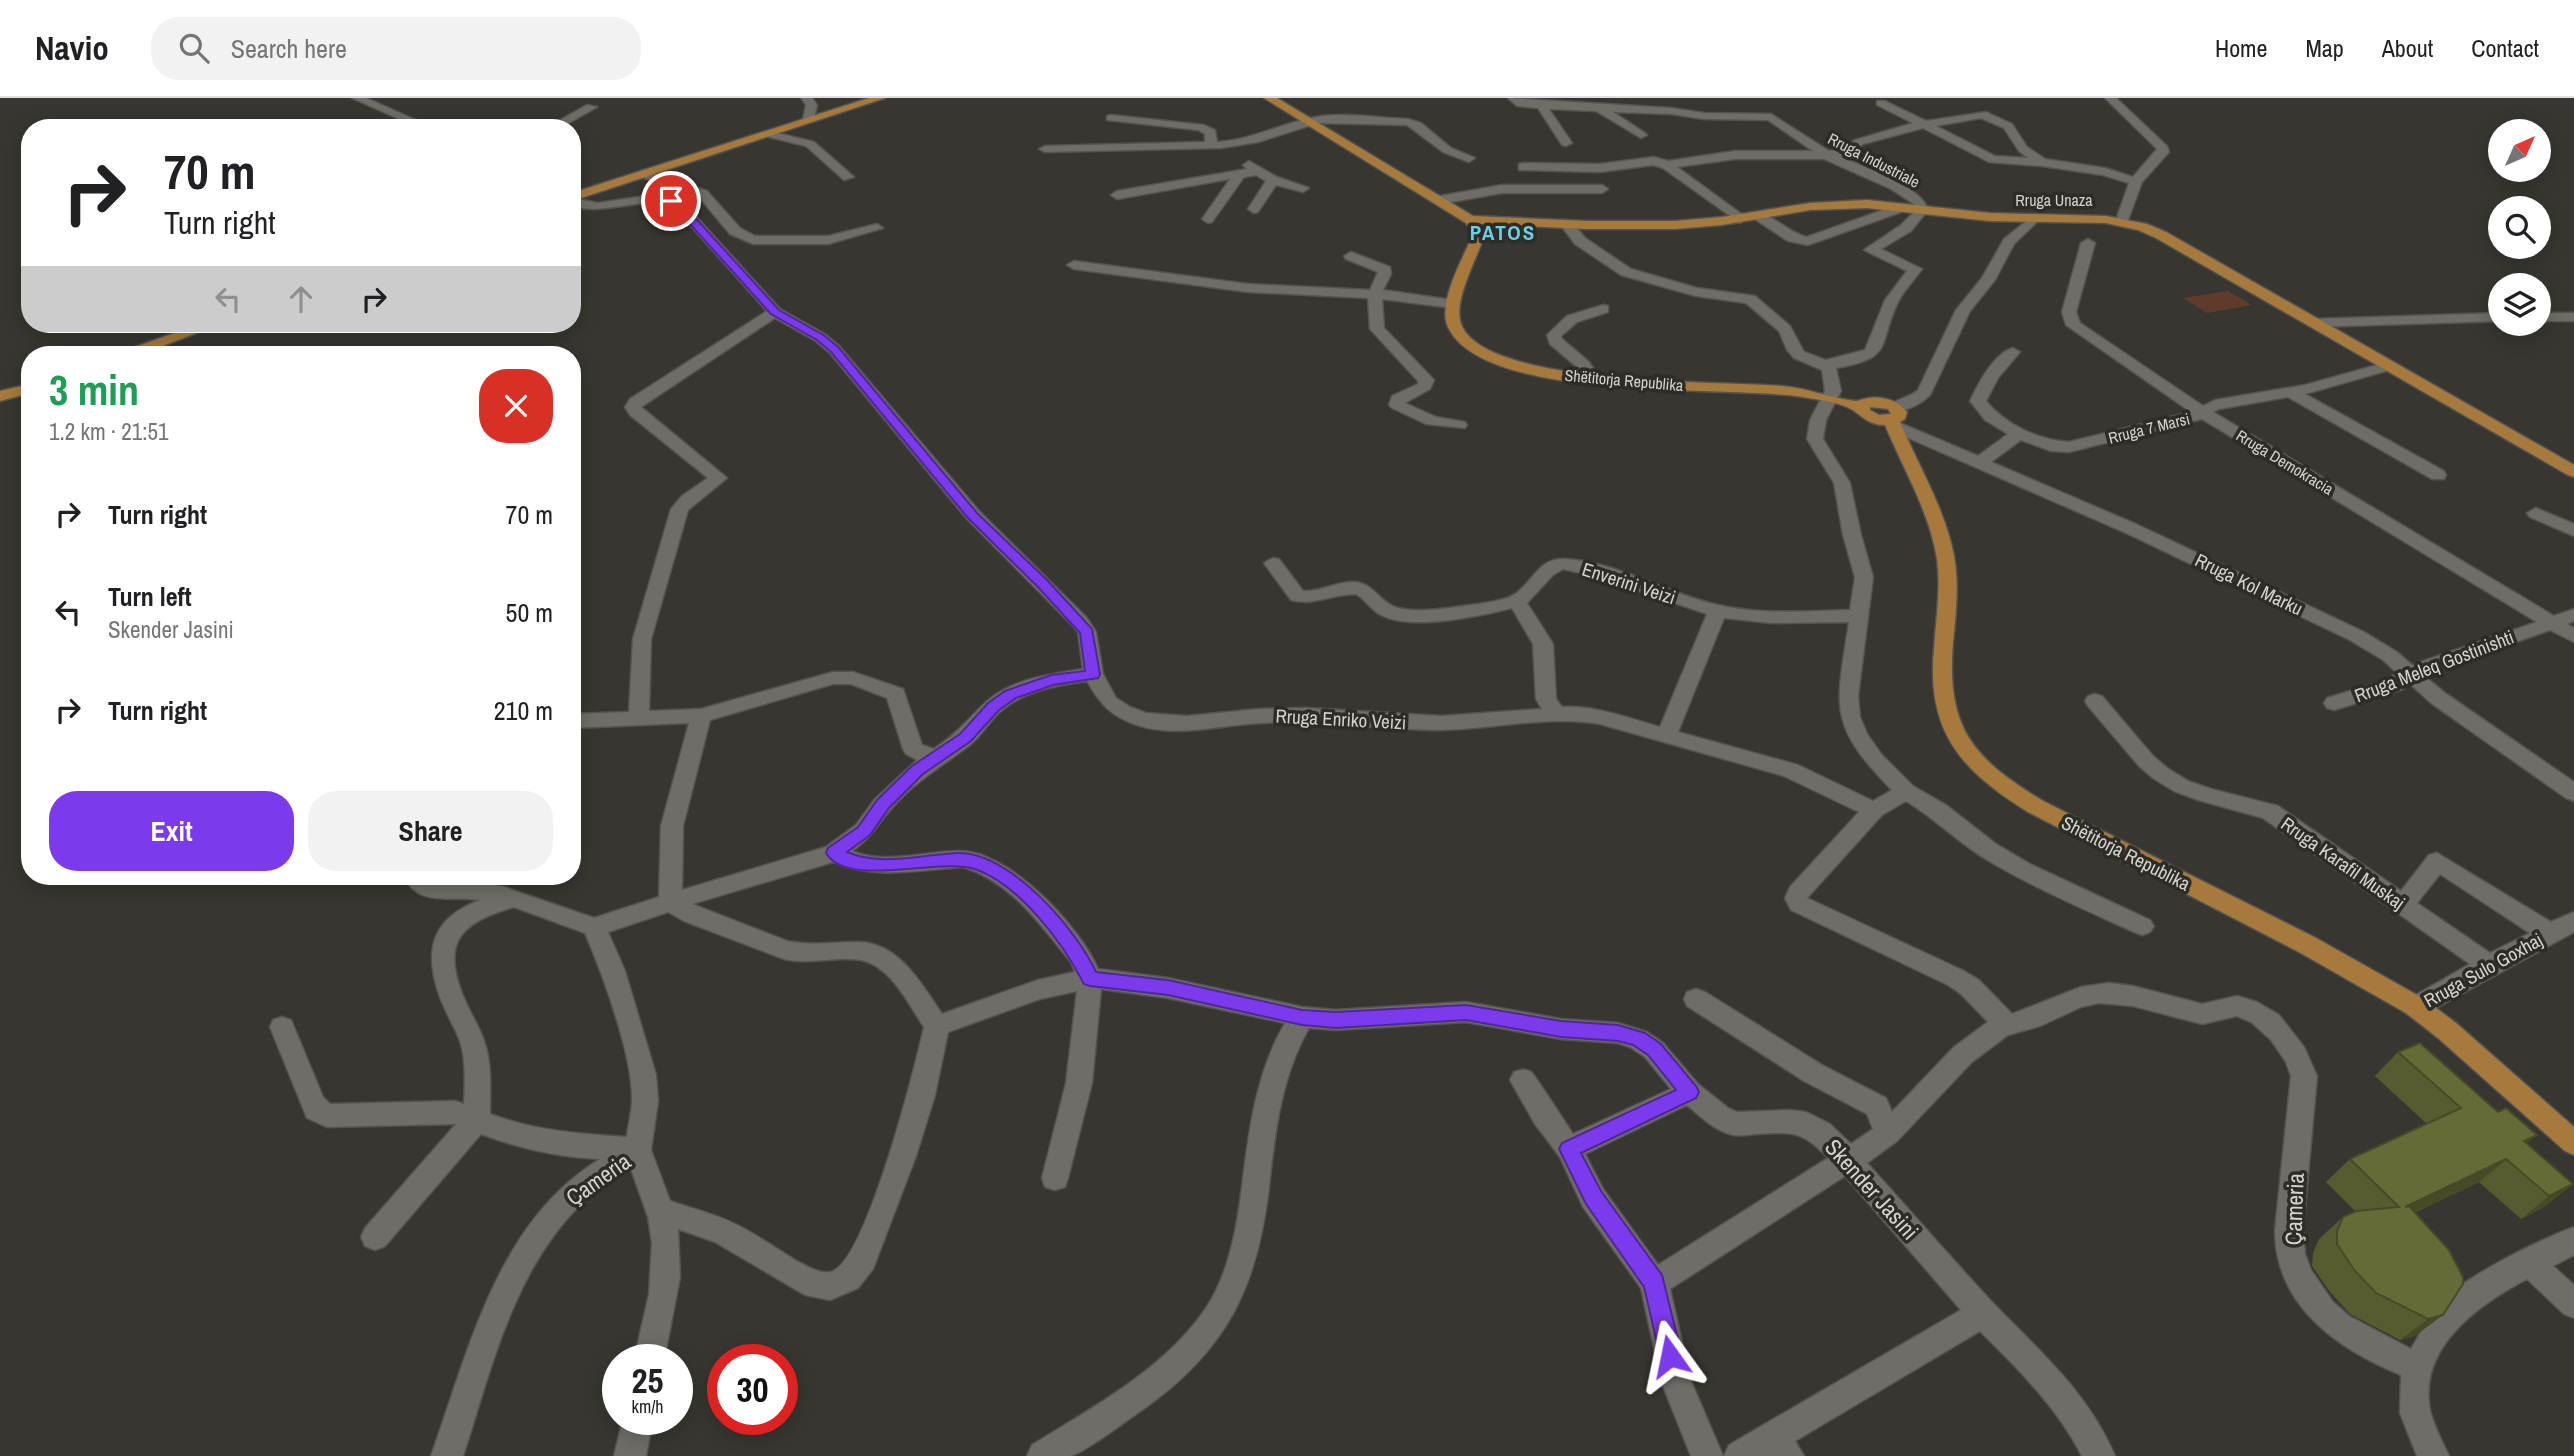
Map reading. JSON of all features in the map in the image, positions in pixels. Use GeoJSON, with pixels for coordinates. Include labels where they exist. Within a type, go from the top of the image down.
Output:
{"type":"FeatureCollection","features":[{"type":"Feature","properties":{"kind":"main road"},"geometry":{"type":"LineString","coordinates":[[581,197],[880,98]]}},
{"type":"Feature","properties":{"kind":"main road"},"geometry":{"type":"LineString","coordinates":[[1269,98],[1470,220],[1477,230],[1477,239],[1452,304]]}},
{"type":"Feature","properties":{"kind":"main road","name":"Rruga Unaza"},"geometry":{"type":"LineString","coordinates":[[1470,220],[1656,225],[1740,219],[1826,205],[1860,204],[2034,219],[2095,217],[2122,220],[2161,235],[2574,472]]}},
{"type":"Feature","properties":{"kind":"main road","name":"Shëtitorja Republika"},"geometry":{"type":"LineString","coordinates":[[1452,304],[1451,315],[1458,334],[1481,352],[1538,371],[1593,380],[1782,390],[1830,398],[1861,408],[1863,413],[1872,418],[1893,418],[1945,554],[1948,579],[1942,682],[1948,716],[1962,747],[1986,771],[2049,813],[2365,977],[2416,1007],[2574,1143]]}},
{"type":"Feature","properties":{"kind":"main road"},"geometry":{"type":"LineString","coordinates":[[151,346],[188,333]]}},
{"type":"Feature","properties":{"kind":"main road"},"geometry":{"type":"LineString","coordinates":[[0,396],[21,390]]}},
{"type":"Feature","properties":{"kind":"street"},"geometry":{"type":"LineString","coordinates":[[357,98],[409,119]]}},
{"type":"Feature","properties":{"kind":"street"},"geometry":{"type":"LineString","coordinates":[[806,98],[812,105],[809,120]]}},
{"type":"Feature","properties":{"kind":"street"},"geometry":{"type":"LineString","coordinates":[[1513,98],[1521,104],[1542,106],[1671,111]]}},
{"type":"Feature","properties":{"kind":"street"},"geometry":{"type":"LineString","coordinates":[[1659,98],[1671,111]]}},
{"type":"Feature","properties":{"kind":"street"},"geometry":{"type":"LineString","coordinates":[[2110,98],[2163,148],[2163,152],[2143,168],[2135,180],[2122,220]]}},
{"type":"Feature","properties":{"kind":"street"},"geometry":{"type":"LineString","coordinates":[[1881,103],[1993,159],[2042,162],[2105,172],[2135,180]]}},
{"type":"Feature","properties":{"kind":"street"},"geometry":{"type":"LineString","coordinates":[[1542,106],[1566,143]]}},
{"type":"Feature","properties":{"kind":"street"},"geometry":{"type":"LineString","coordinates":[[568,119],[591,107]]}},
{"type":"Feature","properties":{"kind":"street"},"geometry":{"type":"LineString","coordinates":[[1599,108],[1641,135]]}},
{"type":"Feature","properties":{"kind":"street","name":"Rruga Industriale"},"geometry":{"type":"LineString","coordinates":[[1671,111],[1704,117],[1771,117],[1826,155],[1906,192],[1920,202],[1922,210]]}},
{"type":"Feature","properties":{"kind":"street"},"geometry":{"type":"LineString","coordinates":[[1523,167],[1600,168],[1654,161],[1667,164],[1735,155],[1826,155],[1842,153],[1859,142],[1921,124],[1976,114],[1989,116],[2008,126],[2023,149],[2042,162]]}},
{"type":"Feature","properties":{"kind":"street"},"geometry":{"type":"LineString","coordinates":[[1111,118],[1200,127],[1211,132],[1216,145],[1273,180],[1303,188]]}},
{"type":"Feature","properties":{"kind":"street"},"geometry":{"type":"LineString","coordinates":[[1045,149],[1216,145],[1254,140],[1307,122],[1408,122],[1417,125],[1447,150],[1469,158]]}},
{"type":"Feature","properties":{"kind":"street"},"geometry":{"type":"LineString","coordinates":[[769,134],[810,144],[848,177]]}},
{"type":"Feature","properties":{"kind":"street"},"geometry":{"type":"LineString","coordinates":[[1667,164],[1740,219]]}},
{"type":"Feature","properties":{"kind":"street"},"geometry":{"type":"LineString","coordinates":[[1117,195],[1258,171]]}},
{"type":"Feature","properties":{"kind":"street"},"geometry":{"type":"LineString","coordinates":[[645,174],[703,194],[742,237],[753,240],[828,240],[877,228]]}},
{"type":"Feature","properties":{"kind":"street"},"geometry":{"type":"LineString","coordinates":[[1208,219],[1240,174]]}},
{"type":"Feature","properties":{"kind":"street"},"geometry":{"type":"LineString","coordinates":[[1254,209],[1273,180]]}},
{"type":"Feature","properties":{"kind":"street"},"geometry":{"type":"LineString","coordinates":[[1440,200],[1502,190],[1602,189]]}},
{"type":"Feature","properties":{"kind":"street","name":"Rruga Enriko Veizi"},"geometry":{"type":"LineString","coordinates":[[581,204],[590,207],[664,200],[677,203],[775,312],[821,338],[835,350],[973,516],[1080,622],[1087,632],[1093,674],[1109,702],[1123,712],[1144,720],[1164,723],[1306,715],[1441,723],[1577,713],[1601,717],[1791,770],[1874,810]]}},
{"type":"Feature","properties":{"kind":"street"},"geometry":{"type":"LineString","coordinates":[[1756,216],[1793,238],[1808,241],[1900,208]]}},
{"type":"Feature","properties":{"kind":"street"},"geometry":{"type":"LineString","coordinates":[[1825,365],[1863,358],[1878,346],[1891,302],[1916,269],[1871,250],[1906,228],[1922,210]]}},
{"type":"Feature","properties":{"kind":"street"},"geometry":{"type":"LineString","coordinates":[[1893,418],[1925,392],[1963,310],[1988,280],[2009,242],[2034,219]]}},
{"type":"Feature","properties":{"kind":"street"},"geometry":{"type":"LineString","coordinates":[[1566,224],[1580,241],[1626,272],[1696,292],[1750,299],[1785,329],[1799,355],[1829,369],[1833,391],[1815,429],[1815,439],[1842,483],[1852,535],[1862,564],[1864,591],[1858,616],[1848,696],[1850,717],[1858,736],[1875,760],[1906,791],[1948,818],[1988,850],[2022,870],[2142,926]]}},
{"type":"Feature","properties":{"kind":"street","name":"Rruga Demokracia"},"geometry":{"type":"LineString","coordinates":[[2088,243],[2069,312],[2073,325],[2202,412],[2574,636]]}},
{"type":"Feature","properties":{"kind":"street"},"geometry":{"type":"LineString","coordinates":[[1351,256],[1385,270],[1386,274],[1377,288],[1377,329],[1427,383],[1397,399],[1397,405],[1432,421],[1459,425]]}},
{"type":"Feature","properties":{"kind":"street"},"geometry":{"type":"LineString","coordinates":[[1074,265],[1248,288],[1395,295],[1452,304]]}},
{"type":"Feature","properties":{"kind":"street"},"geometry":{"type":"LineString","coordinates":[[1593,380],[1584,365],[1554,338],[1572,319],[1602,309]]}},
{"type":"Feature","properties":{"kind":"street"},"geometry":{"type":"LineString","coordinates":[[639,719],[642,639],[680,509],[688,499],[719,478],[633,407],[635,402],[775,312]]}},
{"type":"Feature","properties":{"kind":"street"},"geometry":{"type":"LineString","coordinates":[[2313,323],[2488,317]]}},
{"type":"Feature","properties":{"kind":"street"},"geometry":{"type":"LineString","coordinates":[[2551,317],[2574,317]]}},
{"type":"Feature","properties":{"kind":"street","name":"Rruga 7 Marsi"},"geometry":{"type":"LineString","coordinates":[[2014,352],[1998,368],[1978,401],[1992,417],[2019,434],[2051,446],[2068,447],[2190,419],[2215,405],[2291,392],[2388,366]]}},
{"type":"Feature","properties":{"kind":"street"},"geometry":{"type":"LineString","coordinates":[[2291,392],[2438,475]]}},
{"type":"Feature","properties":{"kind":"street","name":"Rruga Kol Marku"},"geometry":{"type":"LineString","coordinates":[[1893,418],[1981,462],[2132,529],[2345,630],[2390,656],[2438,698],[2574,793]]}},
{"type":"Feature","properties":{"kind":"street"},"geometry":{"type":"LineString","coordinates":[[1981,462],[2019,434]]}},
{"type":"Feature","properties":{"kind":"street"},"geometry":{"type":"LineString","coordinates":[[2536,513],[2574,531]]}},
{"type":"Feature","properties":{"kind":"street"},"geometry":{"type":"LineString","coordinates":[[1273,563],[1297,596],[1310,598],[1357,588],[1365,591],[1381,608],[1402,614],[1464,611],[1517,602],[1543,644],[1546,699],[1557,716]]}},
{"type":"Feature","properties":{"kind":"street","name":"Enverini Veizi"},"geometry":{"type":"LineString","coordinates":[[1517,602],[1543,572],[1551,566],[1563,564],[1718,611],[1757,617],[1858,616]]}},
{"type":"Feature","properties":{"kind":"street"},"geometry":{"type":"LineString","coordinates":[[1666,736],[1718,611]]}},
{"type":"Feature","properties":{"kind":"street","name":"Rruga Meleq Gostinishti"},"geometry":{"type":"LineString","coordinates":[[2334,704],[2396,684],[2410,672],[2574,615]]}},
{"type":"Feature","properties":{"kind":"street"},"geometry":{"type":"LineString","coordinates":[[420,885],[428,890],[464,889],[513,899],[594,926],[834,853],[864,831],[883,804],[935,756],[965,738],[994,706],[1011,694],[1051,680],[1093,674]]}},
{"type":"Feature","properties":{"kind":"street"},"geometry":{"type":"LineString","coordinates":[[581,720],[701,716],[833,678],[853,678],[896,694],[913,749],[920,754],[935,756]]}},
{"type":"Feature","properties":{"kind":"street","name":"Rruga Karafil Muskaj"},"geometry":{"type":"LineString","coordinates":[[2095,701],[2146,761],[2160,773],[2181,786],[2206,795],[2270,812],[2489,965]]}},
{"type":"Feature","properties":{"kind":"street"},"geometry":{"type":"LineString","coordinates":[[670,902],[672,826],[701,716]]}},
{"type":"Feature","properties":{"kind":"street"},"geometry":{"type":"LineString","coordinates":[[1654,1283],[1872,1147],[1897,1126],[1941,1075],[1982,1038],[2005,1023],[1970,987],[1956,978],[1799,904],[1796,898],[1798,892],[1874,810],[1906,791]]}},
{"type":"Feature","properties":{"kind":"street"},"geometry":{"type":"LineString","coordinates":[[834,853],[855,862],[878,865],[963,859],[983,865],[1006,877],[1025,892],[1081,957],[1090,978],[1079,1083],[1055,1178]]}},
{"type":"Feature","properties":{"kind":"street","name":"Rruga Sulo Goxhaj"},"geometry":{"type":"LineString","coordinates":[[2403,905],[2437,861],[2565,929]]}},
{"type":"Feature","properties":{"kind":"street"},"geometry":{"type":"LineString","coordinates":[[374,1237],[477,1119],[476,1063],[472,1043],[442,965],[442,946],[466,915],[485,905],[513,899]]}},
{"type":"Feature","properties":{"kind":"street"},"geometry":{"type":"LineString","coordinates":[[659,1210],[723,1232],[804,1282],[830,1286],[848,1278],[863,1260],[904,1156],[922,1095],[937,1026],[902,975],[884,960],[863,951],[799,953],[784,950],[678,909],[670,902]]}},
{"type":"Feature","properties":{"kind":"street","name":"Çameria"},"geometry":{"type":"LineString","coordinates":[[447,1456],[505,1295],[544,1223],[570,1195],[638,1150],[645,1101],[643,1075],[613,971],[594,926]]}},
{"type":"Feature","properties":{"kind":"street","name":"Rruga Sulo Goxhaj"},"geometry":{"type":"LineString","coordinates":[[2416,1007],[2489,965],[2565,929]]}},
{"type":"Feature","properties":{"kind":"street","name":"Skender Jasini"},"geometry":{"type":"LineString","coordinates":[[937,1026],[1038,990],[1090,978],[1168,988],[1302,1017],[1336,1020],[1466,1012],[1561,1029],[1618,1033],[1639,1039],[1654,1050],[1689,1092],[1719,1116],[1735,1124],[1790,1121],[1806,1124],[1821,1132],[1983,1313],[2050,1382],[2079,1418],[2099,1456]]}},
{"type":"Feature","properties":{"kind":"street","name":"Çameria"},"geometry":{"type":"LineString","coordinates":[[2005,1023],[2026,1021],[2090,993],[2111,993],[2184,1012],[2206,1014],[2224,1007],[2240,1006],[2255,1013],[2289,1042],[2299,1058],[2304,1076],[2290,1220],[2290,1251],[2300,1282],[2319,1310],[2346,1332],[2376,1351],[2417,1367]]}},
{"type":"Feature","properties":{"kind":"street"},"geometry":{"type":"LineString","coordinates":[[1696,999],[1813,1073],[1877,1106],[1897,1126]]}},
{"type":"Feature","properties":{"kind":"street"},"geometry":{"type":"LineString","coordinates":[[1043,1456],[1122,1406],[1193,1348],[1217,1317],[1241,1260],[1254,1202],[1265,1107],[1287,1041],[1302,1017]]}},
{"type":"Feature","properties":{"kind":"street"},"geometry":{"type":"LineString","coordinates":[[282,1027],[316,1110],[327,1116],[436,1110],[455,1112],[518,1136],[558,1145],[638,1150],[664,1227],[666,1272],[652,1344]]}},
{"type":"Feature","properties":{"kind":"street"},"geometry":{"type":"LineString","coordinates":[[1523,1080],[1569,1149],[1600,1208],[1654,1283],[1676,1381],[1707,1456]]}},
{"type":"Feature","properties":{"kind":"street"},"geometry":{"type":"LineString","coordinates":[[1569,1149],[1689,1092]]}},
{"type":"Feature","properties":{"kind":"street"},"geometry":{"type":"LineString","coordinates":[[2433,1456],[2418,1424],[2412,1394],[2417,1367],[2442,1324],[2455,1309],[2574,1240]]}},
{"type":"Feature","properties":{"kind":"street"},"geometry":{"type":"LineString","coordinates":[[2530,1264],[2574,1304]]}},
{"type":"Feature","properties":{"kind":"street"},"geometry":{"type":"LineString","coordinates":[[1740,1456],[1780,1446],[1983,1313]]}},
{"type":"Feature","properties":{"kind":"street"},"geometry":{"type":"LineString","coordinates":[[630,1456],[635,1435]]}},
{"type":"Feature","properties":{"kind":"shaded area"},"geometry":{"type":"Polygon","coordinates":[[[2228,291],[2252,305],[2207,313],[2183,298],[2228,291]]]}},
{"type":"Feature","properties":{"kind":"building"},"geometry":{"type":"Polygon","coordinates":[[[2420,1043],[2498,1112],[2506,1108],[2537,1135],[2524,1141],[2573,1184],[2549,1196],[2506,1159],[2405,1207],[2409,1206],[2449,1250],[2463,1277],[2463,1284],[2443,1315],[2428,1319],[2376,1293],[2355,1271],[2337,1244],[2337,1231],[2343,1217],[2356,1211],[2399,1207],[2350,1159],[2461,1108],[2398,1052],[2420,1043]]]}},
{"type":"Feature","properties":{"kind":"district","name":"PATOS"},"geometry":{"type":"Point","coordinates":[1503,232]}},
{"type":"Feature","properties":{"kind":"route"},"geometry":{"type":"LineString","coordinates":[[671,201],[677,203],[775,312],[788,317],[835,350],[973,516],[1043,584],[1087,632],[1093,674],[1051,680],[1011,694],[994,706],[965,738],[918,770],[883,804],[864,831],[834,853],[855,862],[878,865],[963,859],[983,865],[1006,877],[1025,892],[1081,957],[1090,978],[1168,988],[1302,1017],[1336,1020],[1466,1012],[1561,1029],[1618,1033],[1639,1039],[1654,1050],[1689,1092],[1569,1149],[1593,1198],[1654,1283],[1670,1356]]}}]}
